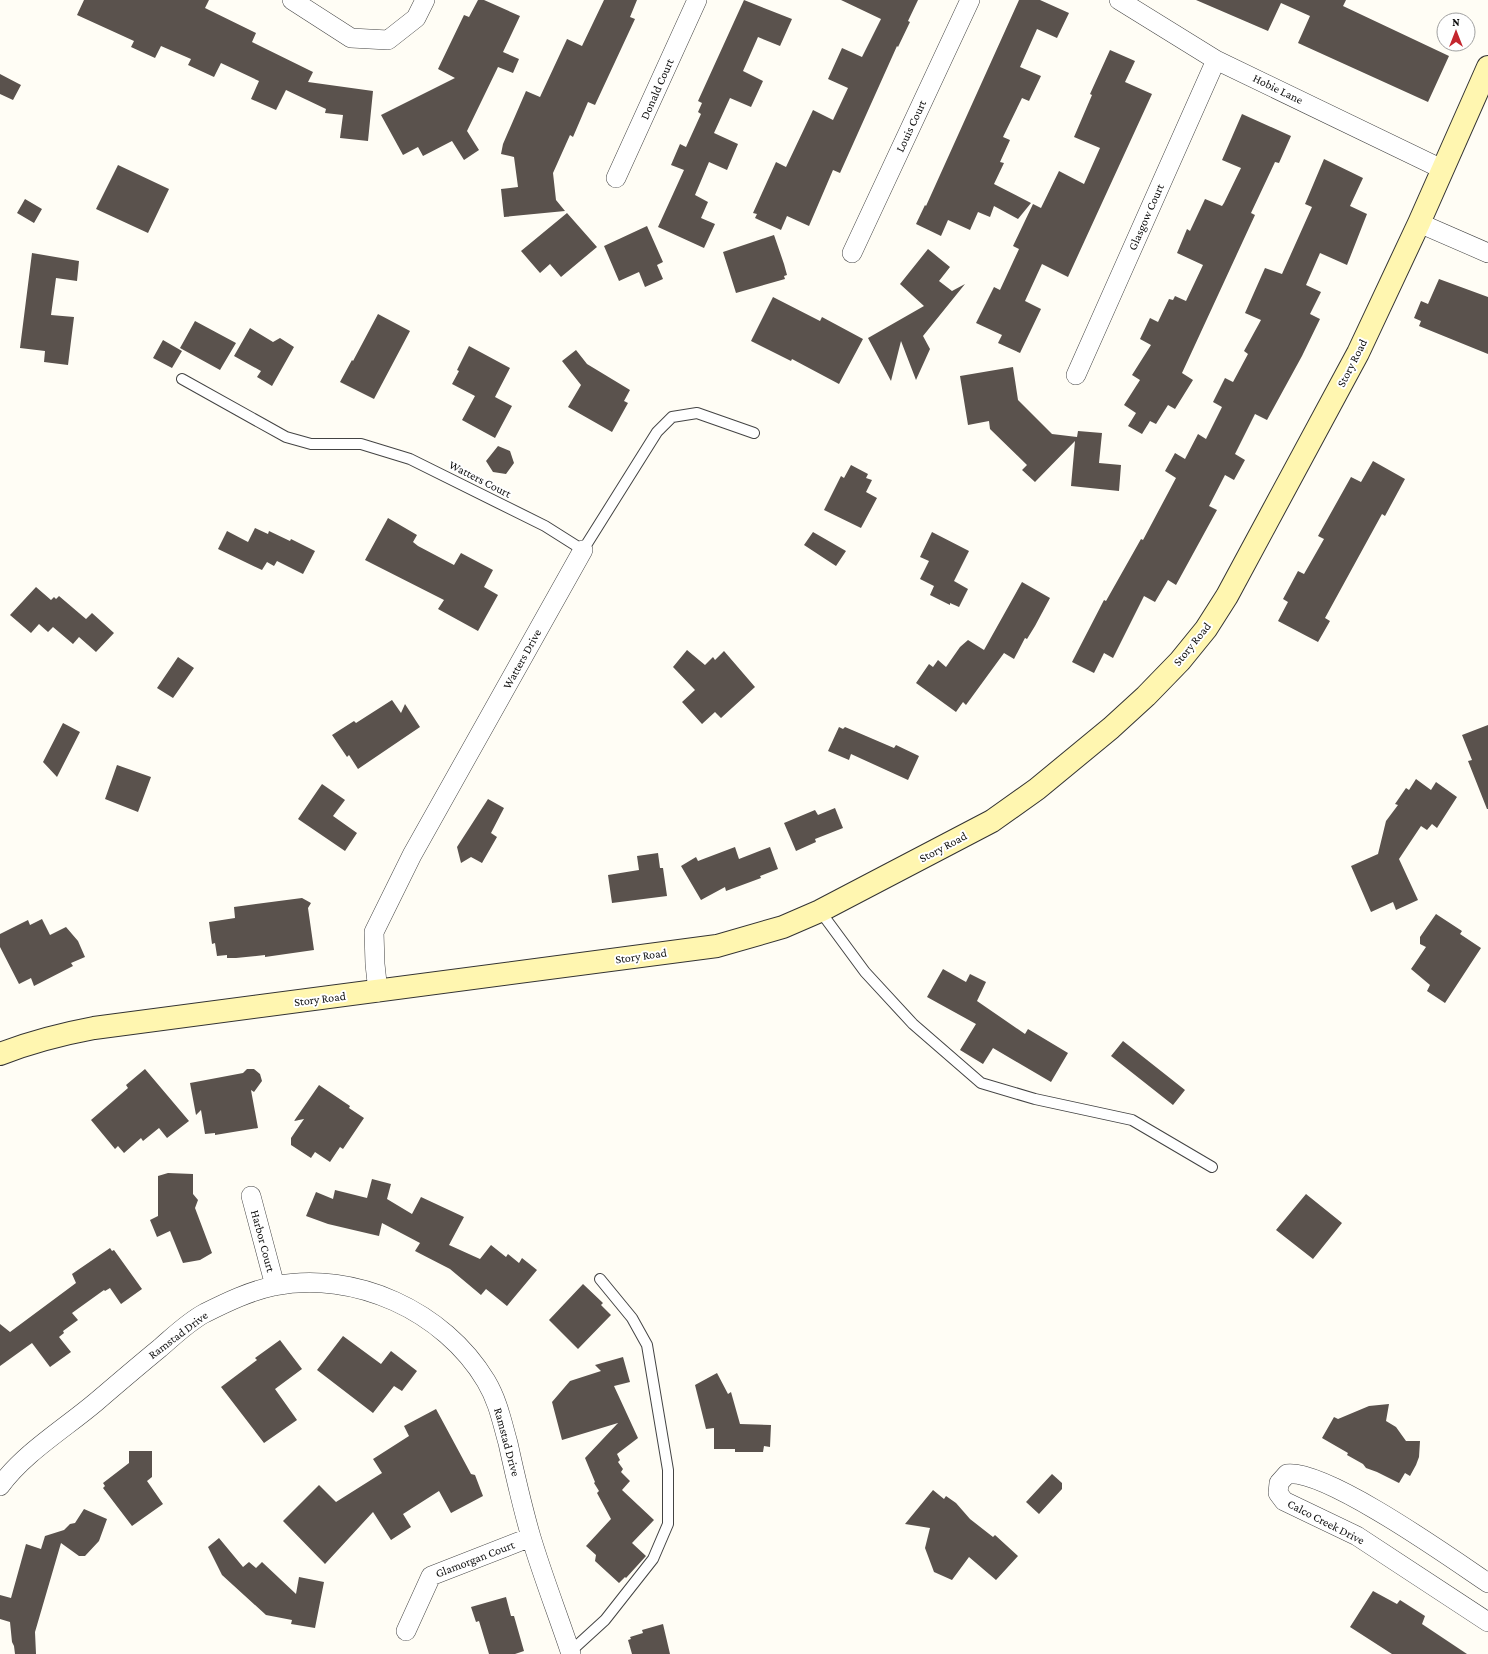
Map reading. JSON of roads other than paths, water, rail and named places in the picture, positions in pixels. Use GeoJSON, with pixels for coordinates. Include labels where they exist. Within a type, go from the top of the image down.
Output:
{"type":"FeatureCollection","features":[{"type":"Feature","properties":{"kind":"street"},"geometry":{"type":"LineString","coordinates":[[292,0],[351,38],[388,40],[416,18],[425,0]]}},
{"type":"Feature","properties":{"kind":"street","name":"Donald Court"},"geometry":{"type":"LineString","coordinates":[[616,178],[697,0]]}},
{"type":"Feature","properties":{"kind":"street","name":"Louis Court"},"geometry":{"type":"LineString","coordinates":[[852,253],[970,0]]}},
{"type":"Feature","properties":{"kind":"street","name":"Hobie Lane"},"geometry":{"type":"LineString","coordinates":[[1119,0],[1216,60],[1442,169]]}},
{"type":"Feature","properties":{"kind":"street","name":"Glasgow Court"},"geometry":{"type":"LineString","coordinates":[[1076,375],[1216,60]]}},
{"type":"Feature","properties":{"kind":"street","name":"Story Road"},"geometry":{"type":"LineString","coordinates":[[0,1054],[29,1043],[94,1028],[378,992],[717,946],[784,927],[820,911],[992,821],[1037,789],[1111,728],[1180,661],[1206,629],[1227,596],[1358,353],[1419,223],[1488,67]]}},
{"type":"Feature","properties":{"kind":"street"},"geometry":{"type":"LineString","coordinates":[[1419,223],[1488,253]]}},
{"type":"Feature","properties":{"kind":"street","name":"Watters Drive"},"geometry":{"type":"LineString","coordinates":[[378,992],[374,932],[412,855],[583,550]]}},
{"type":"Feature","properties":{"kind":"street","name":"Harbor Court"},"geometry":{"type":"LineString","coordinates":[[251,1196],[275,1286]]}},
{"type":"Feature","properties":{"kind":"street","name":"Ramstad Drive"},"geometry":{"type":"LineString","coordinates":[[0,1486],[12,1470],[72,1422],[180,1331],[203,1314],[248,1293],[275,1286],[320,1283],[357,1288],[391,1299],[422,1316],[449,1336],[472,1362],[486,1381],[498,1405],[531,1537],[570,1653]]}},
{"type":"Feature","properties":{"kind":"street","name":"Calco Creek Drive"},"geometry":{"type":"LineString","coordinates":[[1488,1583],[1381,1512],[1333,1488],[1296,1473],[1287,1474],[1279,1483],[1278,1493],[1284,1501],[1357,1536],[1488,1622]]}},
{"type":"Feature","properties":{"kind":"street","name":"Glamorgan Court"},"geometry":{"type":"LineString","coordinates":[[406,1631],[430,1576],[531,1537]]}},
{"type":"Feature","properties":{"kind":"lane","name":"Watters Court"},"geometry":{"type":"LineString","coordinates":[[182,379],[286,437],[312,444],[361,444],[410,458],[545,526],[583,550]]}},
{"type":"Feature","properties":{"kind":"lane","name":"Watters Drive"},"geometry":{"type":"LineString","coordinates":[[583,550],[658,432],[672,417],[697,413],[754,433]]}},
{"type":"Feature","properties":{"kind":"lane"},"geometry":{"type":"LineString","coordinates":[[820,911],[865,972],[913,1024],[981,1083],[1035,1099],[1132,1120],[1212,1167]]}},
{"type":"Feature","properties":{"kind":"lane"},"geometry":{"type":"LineString","coordinates":[[570,1653],[605,1620],[653,1559],[668,1524],[668,1470],[647,1345],[632,1318],[600,1279]]}}]}
